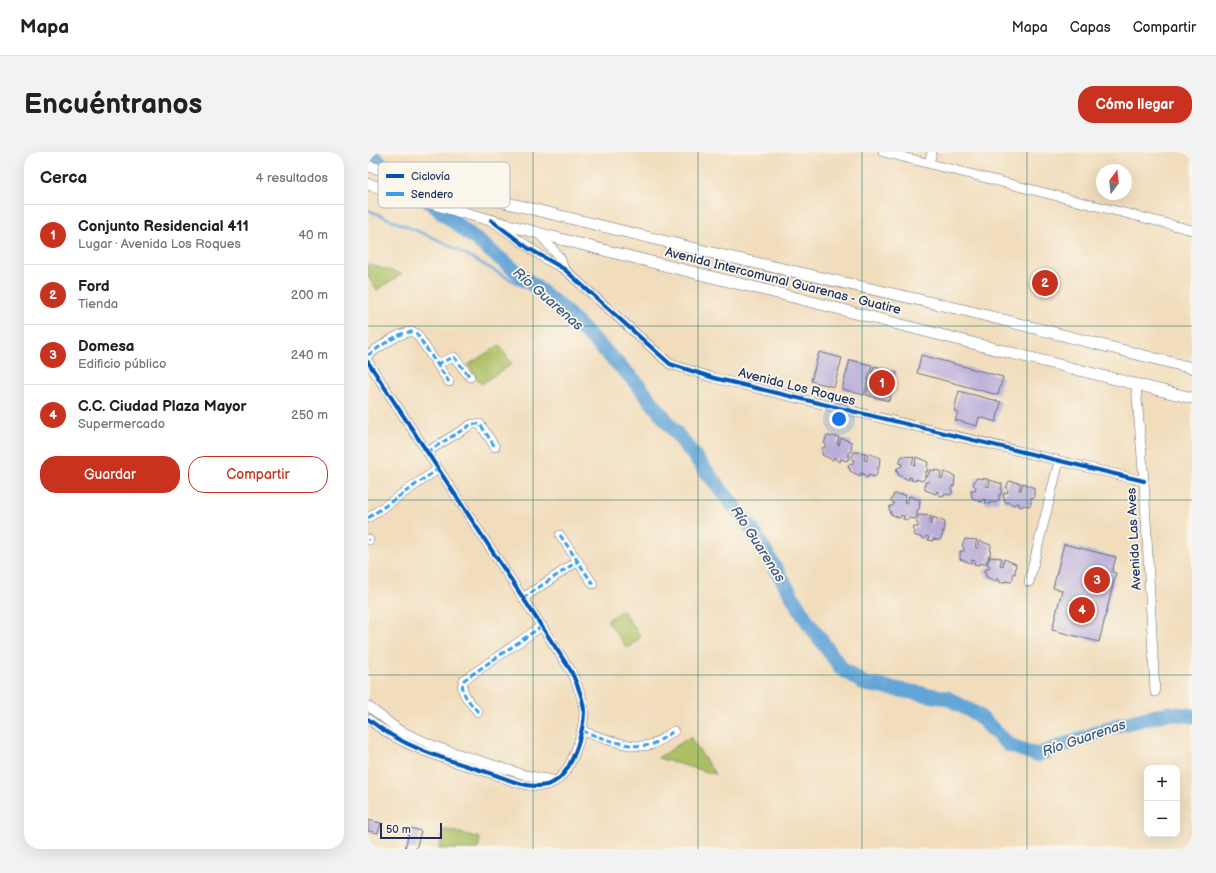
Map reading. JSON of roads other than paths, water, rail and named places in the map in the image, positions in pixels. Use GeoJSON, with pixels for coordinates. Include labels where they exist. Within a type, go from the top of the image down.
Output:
{"type":"FeatureCollection","features":[{"type":"Feature","properties":{"kind":"main road","name":"Avenida Intercomunal Guarenas - Guatire"},"geometry":{"type":"LineString","coordinates":[[368,166],[378,169]]}},
{"type":"Feature","properties":{"kind":"main road","name":"Avenida Intercomunal Guarenas - Guatire"},"geometry":{"type":"LineString","coordinates":[[368,184],[378,187]]}},
{"type":"Feature","properties":{"kind":"main road","name":"Avenida Intercomunal Guarenas - Guatire"},"geometry":{"type":"LineString","coordinates":[[510,204],[725,256],[964,310],[1192,368]]}},
{"type":"Feature","properties":{"kind":"main road","name":"Avenida Intercomunal Guarenas - Guatire"},"geometry":{"type":"LineString","coordinates":[[450,208],[491,220],[1192,398]]}},
{"type":"Feature","properties":{"kind":"street"},"geometry":{"type":"LineString","coordinates":[[883,152],[1192,230]]}},
{"type":"Feature","properties":{"kind":"street"},"geometry":{"type":"LineString","coordinates":[[929,163],[932,152]]}},
{"type":"Feature","properties":{"kind":"street","name":"Avenida Los Roques"},"geometry":{"type":"LineString","coordinates":[[491,220],[528,248],[564,269],[670,364],[714,378],[1144,482]]}},
{"type":"Feature","properties":{"kind":"street","name":"Avenida Los Roques"},"geometry":{"type":"LineString","coordinates":[[538,232],[560,258],[564,269]]}},
{"type":"Feature","properties":{"kind":"street"},"geometry":{"type":"LineString","coordinates":[[368,355],[404,333],[411,331],[416,333],[449,382]]}},
{"type":"Feature","properties":{"kind":"street"},"geometry":{"type":"LineString","coordinates":[[437,364],[454,357],[470,377]]}},
{"type":"Feature","properties":{"kind":"street"},"geometry":{"type":"LineString","coordinates":[[368,362],[571,671],[584,701],[585,717],[582,731],[571,763],[564,774],[555,781],[540,786],[527,784],[434,756],[397,739],[368,719]]}},
{"type":"Feature","properties":{"kind":"street","name":"Avenida Las Aves"},"geometry":{"type":"LineString","coordinates":[[1136,385],[1144,482],[1155,692]]}},
{"type":"Feature","properties":{"kind":"street"},"geometry":{"type":"LineString","coordinates":[[427,452],[472,424],[477,423],[480,424],[495,447]]}},
{"type":"Feature","properties":{"kind":"street"},"geometry":{"type":"LineString","coordinates":[[1029,582],[1059,461]]}},
{"type":"Feature","properties":{"kind":"street"},"geometry":{"type":"LineString","coordinates":[[368,518],[438,469]]}},
{"type":"Feature","properties":{"kind":"street"},"geometry":{"type":"LineString","coordinates":[[560,535],[593,584]]}},
{"type":"Feature","properties":{"kind":"street"},"geometry":{"type":"LineString","coordinates":[[523,598],[578,561]]}},
{"type":"Feature","properties":{"kind":"street"},"geometry":{"type":"LineString","coordinates":[[478,712],[462,690],[461,685],[464,680],[542,626]]}},
{"type":"Feature","properties":{"kind":"street"},"geometry":{"type":"LineString","coordinates":[[368,706],[398,730],[437,747],[525,775],[555,781]]}},
{"type":"Feature","properties":{"kind":"street"},"geometry":{"type":"LineString","coordinates":[[582,731],[612,741],[645,746],[653,744],[674,731]]}},
{"type":"Feature","properties":{"kind":"waterway","name":"Río Guarenas"},"geometry":{"type":"LineString","coordinates":[[368,153],[379,162]]}},
{"type":"Feature","properties":{"kind":"waterway","name":"Río Guarenas"},"geometry":{"type":"LineString","coordinates":[[437,208],[562,308],[635,381],[752,529],[807,621],[842,669],[865,684],[947,698],[978,715],[1009,745],[1037,755],[1118,725],[1169,713],[1192,716]]}},
{"type":"Feature","properties":{"kind":"waterway"},"geometry":{"type":"LineString","coordinates":[[368,210],[443,242],[562,308]]}},
{"type":"Feature","properties":{"kind":"place","name":"Ford"},"geometry":{"type":"Point","coordinates":[1045,283]}},
{"type":"Feature","properties":{"kind":"place","name":"Conjunto Residencial 411"},"geometry":{"type":"Point","coordinates":[882,383]}},
{"type":"Feature","properties":{"kind":"place","name":"Domesa"},"geometry":{"type":"Point","coordinates":[1097,580]}},
{"type":"Feature","properties":{"kind":"place","name":"C.C. Ciudad Plaza Mayor"},"geometry":{"type":"Point","coordinates":[1082,610]}}]}
